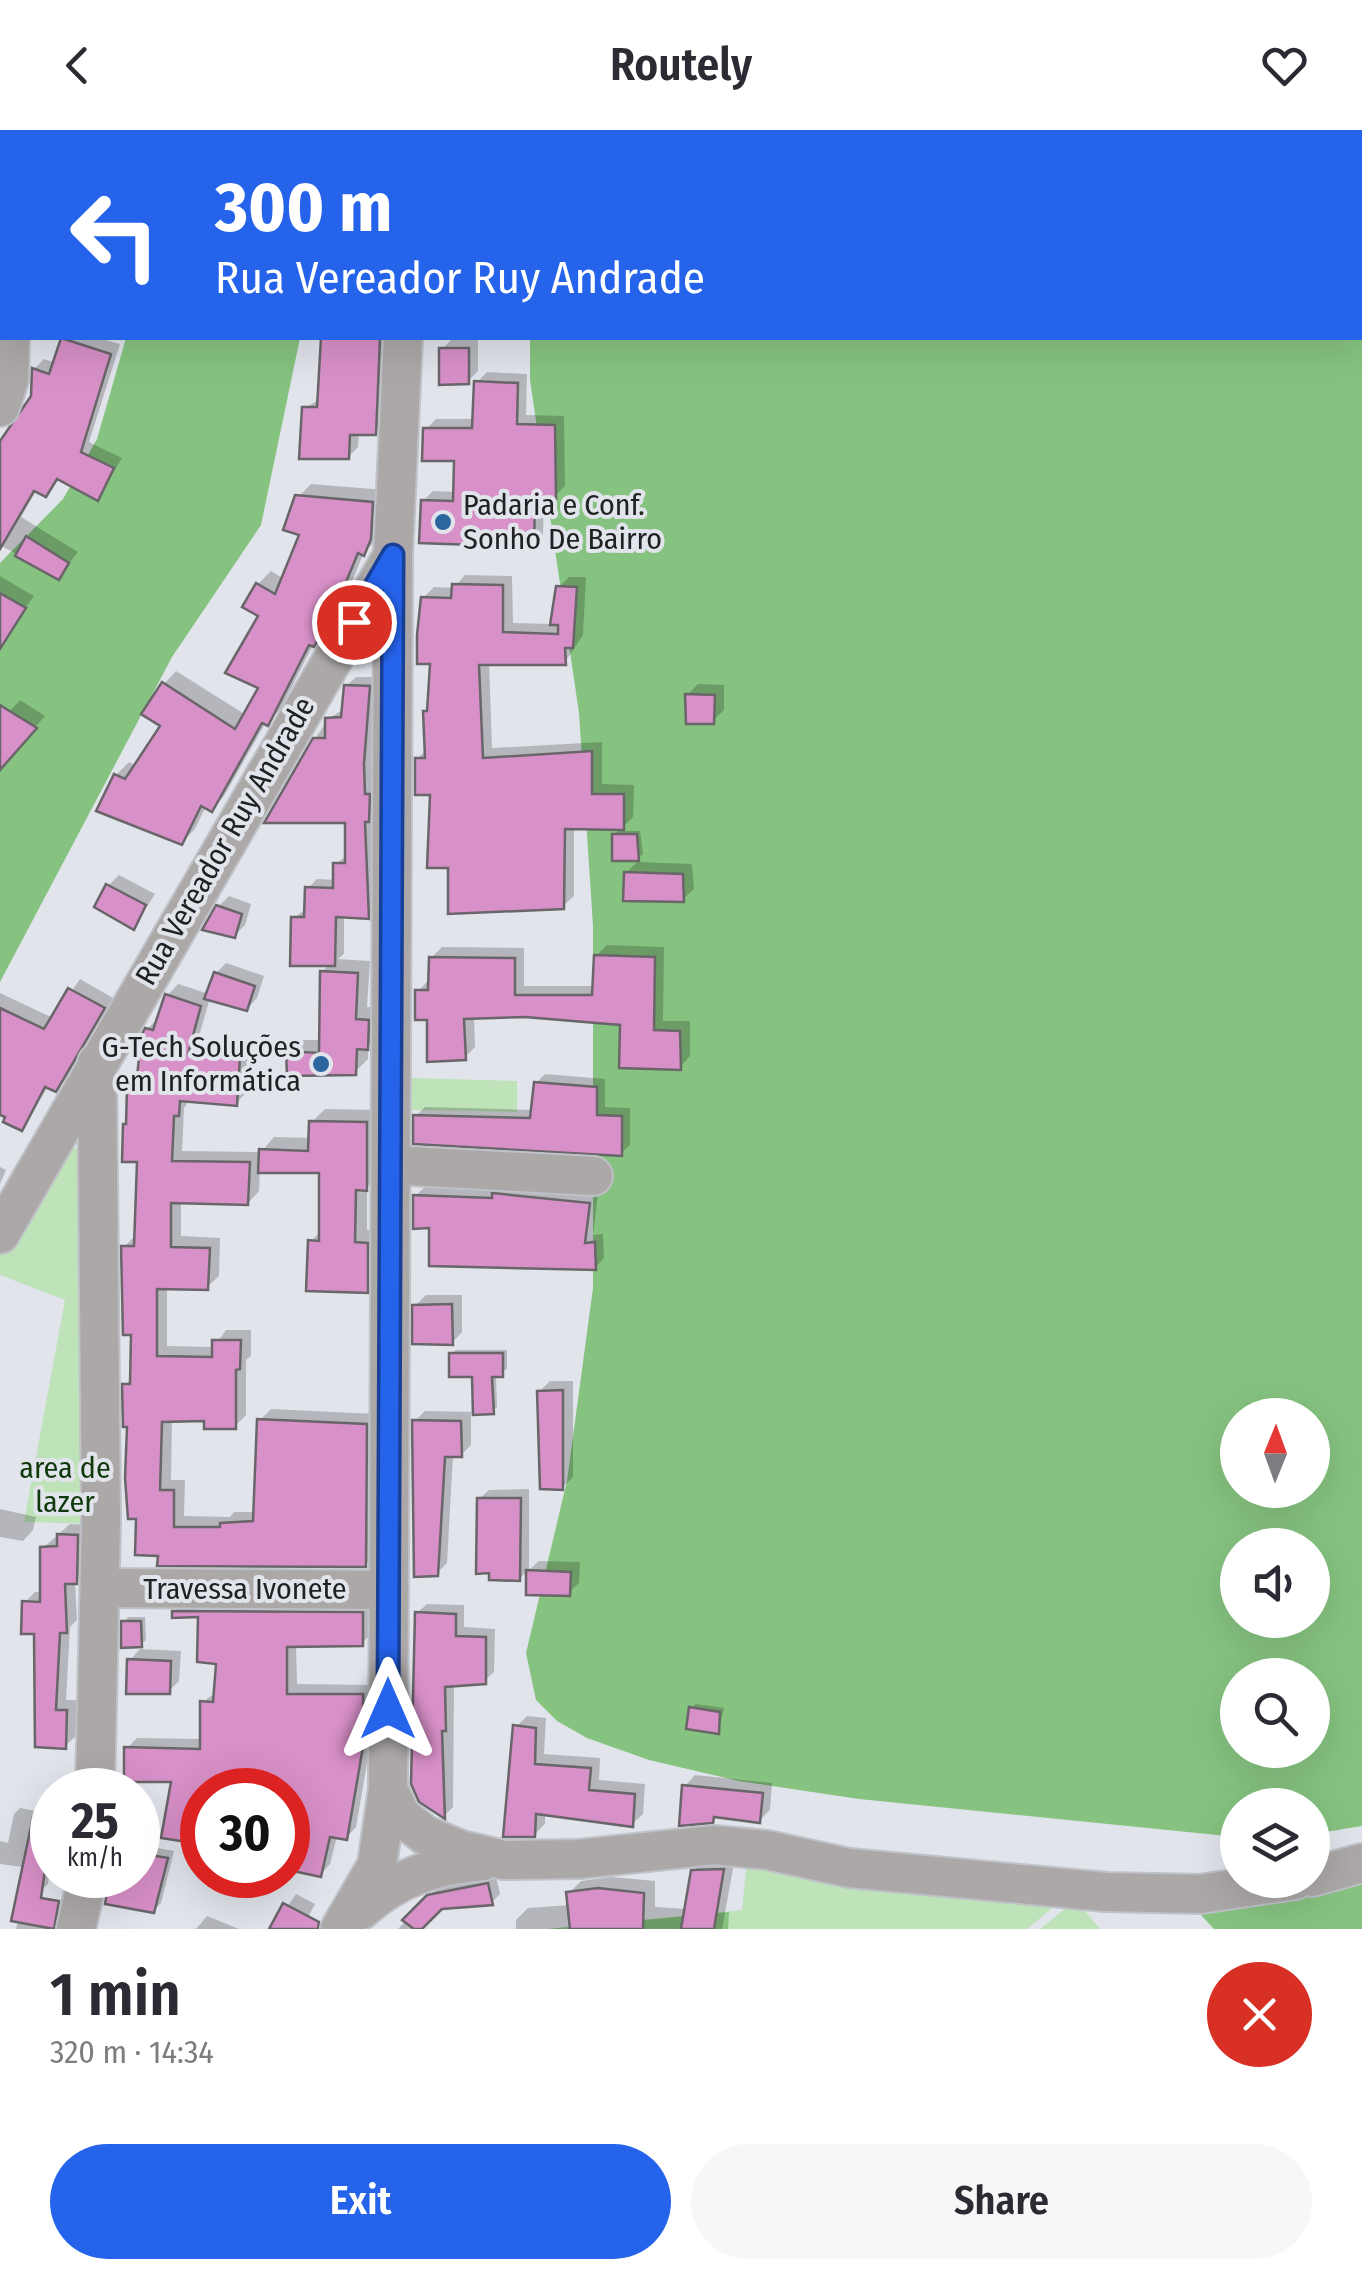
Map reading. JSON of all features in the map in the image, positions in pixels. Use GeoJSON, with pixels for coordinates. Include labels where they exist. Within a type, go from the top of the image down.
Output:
{"type":"FeatureCollection","features":[{"type":"Feature","properties":{"kind":"street"},"geometry":{"type":"LineString","coordinates":[[0,407],[9,380],[10,340]]}},
{"type":"Feature","properties":{"kind":"street"},"geometry":{"type":"LineString","coordinates":[[340,1929],[377,1864],[388,1788],[393,555],[403,340]]}},
{"type":"Feature","properties":{"kind":"street","name":"Rua Vereador Ruy Andrade"},"geometry":{"type":"LineString","coordinates":[[0,1234],[97,1060],[393,555]]}},
{"type":"Feature","properties":{"kind":"street"},"geometry":{"type":"LineString","coordinates":[[96,1768],[100,1588],[97,1060]]}},
{"type":"Feature","properties":{"kind":"street"},"geometry":{"type":"LineString","coordinates":[[391,1165],[593,1176]]}},
{"type":"Feature","properties":{"kind":"street","name":"Travessa Ivonete"},"geometry":{"type":"LineString","coordinates":[[100,1588],[389,1590]]}},
{"type":"Feature","properties":{"kind":"street"},"geometry":{"type":"LineString","coordinates":[[388,1788],[401,1816],[425,1835],[462,1850],[504,1860]]}},
{"type":"Feature","properties":{"kind":"street"},"geometry":{"type":"LineString","coordinates":[[340,1929],[398,1881],[446,1866],[578,1859],[714,1845],[767,1850],[863,1869],[1106,1892],[1220,1891]]}},
{"type":"Feature","properties":{"kind":"street"},"geometry":{"type":"LineString","coordinates":[[1330,1872],[1362,1863]]}},
{"type":"Feature","properties":{"kind":"street"},"geometry":{"type":"LineString","coordinates":[[76,1929],[83,1898]]}},
{"type":"Feature","properties":{"kind":"green space"},"geometry":{"type":"Polygon","coordinates":[[[125,340],[300,340],[261,525],[172,657],[0,982],[0,563],[63,499],[97,439],[125,340]]]}},
{"type":"Feature","properties":{"kind":"green space"},"geometry":{"type":"Polygon","coordinates":[[[530,340],[1362,340],[1362,1826],[1330,1831],[1330,1788],[1220,1788],[1220,1835],[859,1799],[739,1781],[649,1760],[587,1738],[557,1721],[536,1700],[526,1653],[567,1481],[593,1288],[593,926],[579,713],[530,380],[530,340]]]}},
{"type":"Feature","properties":{"kind":"green space"},"geometry":{"type":"Polygon","coordinates":[[[410,1078],[517,1081],[517,1112],[408,1110],[410,1078]]]}},
{"type":"Feature","properties":{"kind":"green space","name":"area de lazer"},"geometry":{"type":"Polygon","coordinates":[[[82,1149],[98,1524],[24,1522],[65,1300],[0,1275],[0,1255],[61,1153],[82,1149]]]}},
{"type":"Feature","properties":{"kind":"green space"},"geometry":{"type":"Polygon","coordinates":[[[747,1859],[1062,1900],[1027,1929],[548,1929],[742,1910],[747,1859]]]}},
{"type":"Feature","properties":{"kind":"green space"},"geometry":{"type":"Polygon","coordinates":[[[1362,1878],[1362,1929],[1214,1929],[1190,1903],[1224,1898],[1330,1898],[1330,1883],[1362,1878]]]}},
{"type":"Feature","properties":{"kind":"green space"},"geometry":{"type":"Polygon","coordinates":[[[1076,1900],[1100,1929],[1040,1929],[1076,1900]]]}},
{"type":"Feature","properties":{"kind":"green space"},"geometry":{"type":"Polygon","coordinates":[[[729,1912],[728,1929],[548,1929],[729,1912]]]}},
{"type":"Feature","properties":{"kind":"building"},"geometry":{"type":"Polygon","coordinates":[[[60,340],[111,354],[81,452],[114,468],[98,501],[57,479],[46,497],[34,491],[0,549],[0,441],[31,396],[32,368],[49,374],[60,340]]]}},
{"type":"Feature","properties":{"kind":"building"},"geometry":{"type":"Polygon","coordinates":[[[321,340],[380,340],[376,435],[350,435],[349,459],[299,459],[302,407],[317,407],[321,340]]]}},
{"type":"Feature","properties":{"kind":"building"},"geometry":{"type":"Polygon","coordinates":[[[439,348],[469,348],[469,384],[439,385],[439,348]]]}},
{"type":"Feature","properties":{"kind":"building"},"geometry":{"type":"Polygon","coordinates":[[[474,381],[518,383],[517,424],[555,425],[556,499],[535,499],[534,547],[419,543],[421,500],[453,501],[454,461],[422,461],[423,428],[472,428],[474,381]]]}},
{"type":"Feature","properties":{"kind":"building"},"geometry":{"type":"Polygon","coordinates":[[[295,495],[373,502],[371,539],[364,556],[358,553],[332,616],[314,647],[309,645],[268,726],[262,723],[212,812],[201,806],[182,845],[96,811],[114,774],[125,779],[160,726],[141,714],[162,682],[235,729],[258,688],[225,673],[258,616],[242,607],[256,583],[275,594],[299,535],[283,530],[295,495]]]}},
{"type":"Feature","properties":{"kind":"building"},"geometry":{"type":"Polygon","coordinates":[[[26,536],[69,563],[59,580],[15,556],[26,536]]]}},
{"type":"Feature","properties":{"kind":"building"},"geometry":{"type":"Polygon","coordinates":[[[452,584],[503,585],[503,632],[558,634],[558,625],[550,625],[556,586],[577,587],[573,648],[565,648],[566,665],[479,665],[483,758],[592,751],[592,794],[624,794],[624,830],[565,829],[564,909],[448,914],[448,868],[427,868],[430,795],[415,795],[415,758],[425,758],[423,711],[427,711],[430,664],[417,664],[417,635],[421,597],[451,598],[452,584]]]}},
{"type":"Feature","properties":{"kind":"building"},"geometry":{"type":"Polygon","coordinates":[[[0,593],[26,608],[0,649],[0,593]]]}},
{"type":"Feature","properties":{"kind":"building"},"geometry":{"type":"Polygon","coordinates":[[[344,685],[370,686],[364,764],[365,794],[370,794],[369,822],[365,822],[369,919],[336,917],[335,966],[290,966],[291,917],[304,917],[305,887],[333,888],[333,863],[345,863],[345,823],[264,823],[313,738],[325,738],[325,718],[341,717],[344,685]]]}},
{"type":"Feature","properties":{"kind":"building"},"geometry":{"type":"Polygon","coordinates":[[[685,694],[715,695],[714,724],[686,724],[685,694]]]}},
{"type":"Feature","properties":{"kind":"building"},"geometry":{"type":"Polygon","coordinates":[[[0,705],[37,728],[0,770],[0,705]]]}},
{"type":"Feature","properties":{"kind":"building"},"geometry":{"type":"Polygon","coordinates":[[[612,834],[637,834],[639,861],[612,861],[612,834]]]}},
{"type":"Feature","properties":{"kind":"building"},"geometry":{"type":"Polygon","coordinates":[[[624,872],[683,874],[684,902],[623,901],[624,872]]]}},
{"type":"Feature","properties":{"kind":"building"},"geometry":{"type":"Polygon","coordinates":[[[106,884],[146,905],[134,930],[94,907],[106,884]]]}},
{"type":"Feature","properties":{"kind":"building"},"geometry":{"type":"Polygon","coordinates":[[[216,905],[242,914],[235,938],[202,930],[216,905]]]}},
{"type":"Feature","properties":{"kind":"building"},"geometry":{"type":"Polygon","coordinates":[[[594,955],[655,957],[654,1030],[680,1031],[681,1070],[619,1068],[620,1025],[525,1017],[464,1019],[466,1060],[427,1062],[427,1020],[415,1020],[415,990],[428,990],[429,957],[515,958],[515,995],[592,995],[594,955]]]}},
{"type":"Feature","properties":{"kind":"building"},"geometry":{"type":"Polygon","coordinates":[[[320,971],[358,973],[356,1019],[369,1020],[368,1050],[357,1049],[356,1075],[287,1076],[286,1051],[319,1053],[320,971]]]}},
{"type":"Feature","properties":{"kind":"building"},"geometry":{"type":"Polygon","coordinates":[[[214,972],[255,986],[247,1011],[204,999],[214,972]]]}},
{"type":"Feature","properties":{"kind":"building"},"geometry":{"type":"Polygon","coordinates":[[[68,988],[105,1008],[56,1092],[45,1087],[22,1131],[3,1122],[5,1117],[0,1115],[0,1008],[44,1029],[68,988]]]}},
{"type":"Feature","properties":{"kind":"building"},"geometry":{"type":"Polygon","coordinates":[[[165,994],[201,1006],[188,1054],[240,1057],[237,1106],[180,1101],[179,1116],[174,1116],[172,1161],[250,1162],[248,1205],[171,1203],[171,1247],[210,1248],[208,1290],[157,1289],[157,1356],[212,1357],[212,1340],[241,1340],[240,1369],[236,1370],[236,1429],[204,1429],[204,1421],[162,1422],[160,1490],[174,1490],[174,1527],[220,1527],[220,1523],[253,1521],[257,1419],[367,1424],[366,1567],[157,1566],[158,1556],[135,1555],[136,1519],[128,1519],[125,1478],[127,1427],[123,1427],[122,1384],[130,1384],[131,1335],[123,1335],[121,1246],[134,1246],[137,1162],[122,1162],[123,1124],[127,1088],[136,1088],[141,1036],[145,1028],[153,1030],[165,994]]]}},
{"type":"Feature","properties":{"kind":"building"},"geometry":{"type":"Polygon","coordinates":[[[534,1082],[597,1087],[597,1115],[622,1116],[622,1156],[413,1144],[413,1115],[530,1118],[534,1082]]]}},
{"type":"Feature","properties":{"kind":"building"},"geometry":{"type":"Polygon","coordinates":[[[309,1121],[367,1122],[367,1191],[356,1190],[355,1242],[368,1243],[368,1293],[306,1291],[308,1240],[319,1241],[319,1173],[258,1173],[259,1149],[308,1151],[309,1121]]]}},
{"type":"Feature","properties":{"kind":"building"},"geometry":{"type":"Polygon","coordinates":[[[492,1193],[590,1203],[585,1243],[595,1242],[596,1270],[429,1266],[429,1228],[413,1229],[413,1195],[492,1198],[492,1193]]]}},
{"type":"Feature","properties":{"kind":"building"},"geometry":{"type":"Polygon","coordinates":[[[452,1304],[453,1345],[412,1344],[412,1305],[452,1304]]]}},
{"type":"Feature","properties":{"kind":"building"},"geometry":{"type":"Polygon","coordinates":[[[449,1353],[503,1353],[503,1377],[492,1377],[494,1414],[473,1415],[472,1377],[449,1377],[449,1353]]]}},
{"type":"Feature","properties":{"kind":"building"},"geometry":{"type":"Polygon","coordinates":[[[563,1390],[563,1490],[540,1489],[537,1391],[563,1390]]]}},
{"type":"Feature","properties":{"kind":"building"},"geometry":{"type":"Polygon","coordinates":[[[412,1420],[461,1421],[462,1457],[445,1457],[438,1576],[414,1577],[412,1420]]]}},
{"type":"Feature","properties":{"kind":"building"},"geometry":{"type":"Polygon","coordinates":[[[477,1498],[521,1498],[520,1581],[489,1580],[489,1573],[476,1574],[477,1498]]]}},
{"type":"Feature","properties":{"kind":"building"},"geometry":{"type":"Polygon","coordinates":[[[57,1534],[78,1535],[77,1584],[65,1584],[67,1633],[60,1633],[56,1710],[67,1710],[66,1749],[35,1747],[34,1634],[21,1634],[22,1601],[40,1602],[40,1547],[57,1546],[57,1534]]]}},
{"type":"Feature","properties":{"kind":"building"},"geometry":{"type":"Polygon","coordinates":[[[526,1570],[571,1572],[570,1596],[526,1595],[526,1570]]]}},
{"type":"Feature","properties":{"kind":"building"},"geometry":{"type":"Polygon","coordinates":[[[172,1611],[363,1612],[363,1646],[287,1647],[287,1694],[363,1694],[364,1741],[347,1840],[330,1837],[321,1877],[310,1875],[310,1768],[180,1768],[180,1841],[161,1838],[171,1782],[160,1782],[160,1768],[124,1768],[124,1747],[200,1749],[200,1701],[213,1702],[216,1664],[197,1662],[198,1617],[172,1618],[172,1611]]]}},
{"type":"Feature","properties":{"kind":"building"},"geometry":{"type":"Polygon","coordinates":[[[415,1612],[456,1614],[456,1636],[486,1637],[486,1684],[445,1687],[445,1819],[419,1802],[411,1784],[415,1612]]]}},
{"type":"Feature","properties":{"kind":"building"},"geometry":{"type":"Polygon","coordinates":[[[121,1621],[141,1621],[142,1647],[121,1648],[121,1621]]]}},
{"type":"Feature","properties":{"kind":"building"},"geometry":{"type":"Polygon","coordinates":[[[127,1659],[171,1661],[170,1694],[126,1694],[127,1659]]]}},
{"type":"Feature","properties":{"kind":"building"},"geometry":{"type":"Polygon","coordinates":[[[689,1707],[720,1712],[719,1734],[686,1729],[689,1707]]]}},
{"type":"Feature","properties":{"kind":"building"},"geometry":{"type":"Polygon","coordinates":[[[513,1725],[536,1728],[535,1764],[591,1768],[589,1790],[635,1794],[633,1827],[536,1814],[535,1837],[503,1837],[513,1725]]]}},
{"type":"Feature","properties":{"kind":"building"},"geometry":{"type":"Polygon","coordinates":[[[682,1785],[763,1793],[760,1823],[714,1817],[713,1823],[679,1826],[682,1785]]]}},
{"type":"Feature","properties":{"kind":"building"},"geometry":{"type":"Polygon","coordinates":[[[30,1831],[30,1898],[59,1901],[54,1929],[11,1921],[30,1831]]]}},
{"type":"Feature","properties":{"kind":"building"},"geometry":{"type":"Polygon","coordinates":[[[160,1857],[168,1858],[160,1889],[160,1857]]]}},
{"type":"Feature","properties":{"kind":"building"},"geometry":{"type":"Polygon","coordinates":[[[724,1869],[714,1929],[681,1929],[691,1870],[724,1869]]]}},
{"type":"Feature","properties":{"kind":"building"},"geometry":{"type":"Polygon","coordinates":[[[488,1883],[493,1905],[442,1909],[422,1929],[414,1929],[402,1920],[427,1895],[488,1883]]]}},
{"type":"Feature","properties":{"kind":"building"},"geometry":{"type":"Polygon","coordinates":[[[598,1888],[644,1893],[643,1929],[570,1929],[566,1892],[598,1888]]]}},
{"type":"Feature","properties":{"kind":"building"},"geometry":{"type":"Polygon","coordinates":[[[106,1898],[158,1898],[154,1913],[105,1904],[106,1898]]]}},
{"type":"Feature","properties":{"kind":"building"},"geometry":{"type":"Polygon","coordinates":[[[283,1903],[319,1922],[318,1929],[269,1929],[283,1903]]]}},
{"type":"Feature","properties":{"kind":"place","name":"Padaria e Conf. Sonho De Bairro"},"geometry":{"type":"Point","coordinates":[443,522]}},
{"type":"Feature","properties":{"kind":"place","name":"G-Tech Soluções em Informática"},"geometry":{"type":"Point","coordinates":[321,1064]}},
{"type":"Feature","properties":{"kind":"route"},"geometry":{"type":"LineString","coordinates":[[354,622],[393,555],[388,1709]]}}]}
